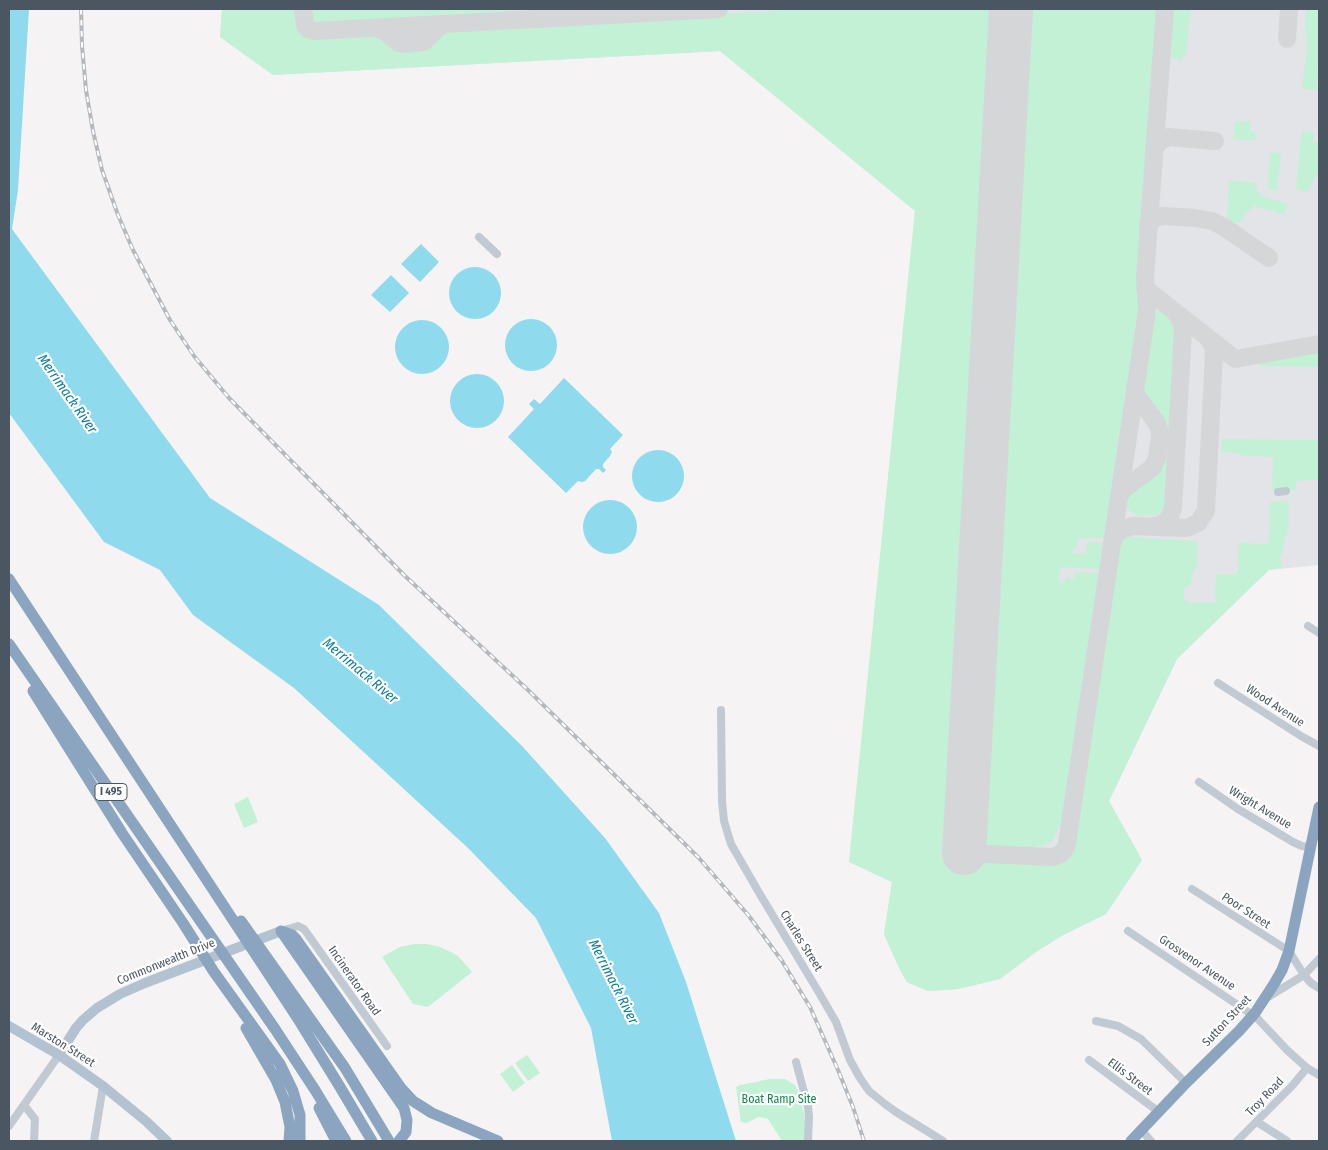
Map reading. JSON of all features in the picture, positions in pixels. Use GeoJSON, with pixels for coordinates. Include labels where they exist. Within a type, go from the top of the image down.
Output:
{"type":"FeatureCollection","features":[{"type":"Feature","properties":{"kind":"highway","name":"I 495"},"geometry":{"type":"LineString","coordinates":[[9,579],[193,858],[260,954],[372,1141]]}},
{"type":"Feature","properties":{"kind":"highway","name":"I 495"},"geometry":{"type":"LineString","coordinates":[[9,646],[214,940],[315,1090],[346,1141]]}},
{"type":"Feature","properties":{"kind":"highway"},"geometry":{"type":"LineString","coordinates":[[9,646],[50,719],[122,833],[214,972],[280,1064],[293,1090],[300,1115],[300,1141]]}},
{"type":"Feature","properties":{"kind":"highway","name":"Sutton Street"},"geometry":{"type":"LineString","coordinates":[[1131,1141],[1186,1082],[1239,1031],[1266,998],[1282,970],[1289,951],[1319,807]]}},
{"type":"Feature","properties":{"kind":"highway"},"geometry":{"type":"LineString","coordinates":[[281,931],[404,1108],[407,1120],[406,1132],[399,1141]]}},
{"type":"Feature","properties":{"kind":"highway"},"geometry":{"type":"LineString","coordinates":[[281,931],[292,935],[296,939],[401,1088],[413,1101],[432,1113],[498,1141]]}},
{"type":"Feature","properties":{"kind":"highway"},"geometry":{"type":"LineString","coordinates":[[260,954],[345,1068],[386,1136]]}},
{"type":"Feature","properties":{"kind":"highway"},"geometry":{"type":"LineString","coordinates":[[214,972],[276,1080],[285,1102],[290,1126],[289,1141]]}},
{"type":"Feature","properties":{"kind":"highway"},"geometry":{"type":"LineString","coordinates":[[315,1090],[319,1111],[336,1141]]}},
{"type":"Feature","properties":{"kind":"main road","name":"Commonwealth Drive"},"geometry":{"type":"LineString","coordinates":[[59,1055],[83,1020],[97,1008],[120,994],[281,931]]}},
{"type":"Feature","properties":{"kind":"main road","name":"Marston Street"},"geometry":{"type":"LineString","coordinates":[[9,1026],[59,1055],[103,1086],[167,1141]]}},
{"type":"Feature","properties":{"kind":"main road","name":"Marston Street"},"geometry":{"type":"LineString","coordinates":[[103,1086],[158,1141]]}},
{"type":"Feature","properties":{"kind":"street"},"geometry":{"type":"LineString","coordinates":[[479,237],[497,254]]}},
{"type":"Feature","properties":{"kind":"street"},"geometry":{"type":"LineString","coordinates":[[1308,626],[1319,633]]}},
{"type":"Feature","properties":{"kind":"street","name":"Wood Avenue"},"geometry":{"type":"LineString","coordinates":[[1218,683],[1319,746]]}},
{"type":"Feature","properties":{"kind":"street","name":"Charles Street"},"geometry":{"type":"LineString","coordinates":[[721,710],[722,801],[724,821],[731,844],[760,896],[814,982],[836,1022],[850,1060],[869,1091],[896,1112],[943,1141]]}},
{"type":"Feature","properties":{"kind":"street","name":"Wright Avenue"},"geometry":{"type":"LineString","coordinates":[[1199,782],[1238,809],[1293,842],[1311,847]]}},
{"type":"Feature","properties":{"kind":"street","name":"Poor Street"},"geometry":{"type":"LineString","coordinates":[[1192,890],[1289,951]]}},
{"type":"Feature","properties":{"kind":"street","name":"Commonwealth Drive"},"geometry":{"type":"LineString","coordinates":[[281,931],[298,926],[304,929]]}},
{"type":"Feature","properties":{"kind":"street","name":"Incinerator Road"},"geometry":{"type":"LineString","coordinates":[[304,929],[387,1046]]}},
{"type":"Feature","properties":{"kind":"street","name":"Grosvenor Avenue"},"geometry":{"type":"LineString","coordinates":[[1128,930],[1253,1015],[1287,1050],[1319,1075]]}},
{"type":"Feature","properties":{"kind":"street"},"geometry":{"type":"LineString","coordinates":[[1289,951],[1311,983],[1319,988]]}},
{"type":"Feature","properties":{"kind":"street"},"geometry":{"type":"LineString","coordinates":[[1266,998],[1304,974],[1319,959]]}},
{"type":"Feature","properties":{"kind":"street"},"geometry":{"type":"LineString","coordinates":[[1096,1020],[1118,1026],[1141,1039],[1186,1082]]}},
{"type":"Feature","properties":{"kind":"street"},"geometry":{"type":"LineString","coordinates":[[9,1125],[59,1055]]}},
{"type":"Feature","properties":{"kind":"street","name":"Ellis Street"},"geometry":{"type":"LineString","coordinates":[[1089,1060],[1159,1112]]}},
{"type":"Feature","properties":{"kind":"street"},"geometry":{"type":"LineString","coordinates":[[796,1062],[808,1107],[808,1141]]}},
{"type":"Feature","properties":{"kind":"street","name":"Troy Road"},"geometry":{"type":"LineString","coordinates":[[1237,1141],[1308,1068]]}},
{"type":"Feature","properties":{"kind":"street"},"geometry":{"type":"LineString","coordinates":[[94,1141],[103,1086]]}},
{"type":"Feature","properties":{"kind":"street"},"geometry":{"type":"LineString","coordinates":[[24,1105],[36,1119],[34,1141]]}},
{"type":"Feature","properties":{"kind":"street"},"geometry":{"type":"LineString","coordinates":[[1256,1122],[1287,1141]]}},
{"type":"Feature","properties":{"kind":"street"},"geometry":{"type":"LineString","coordinates":[[1141,1130],[1151,1141]]}},
{"type":"Feature","properties":{"kind":"shaded area"},"geometry":{"type":"Polygon","coordinates":[[[222,9],[1319,9],[1319,565],[1269,570],[1177,659],[1109,801],[1142,860],[1106,914],[1063,935],[1036,952],[1000,979],[958,989],[928,991],[907,982],[884,934],[892,882],[849,862],[915,211],[720,51],[273,75],[220,37],[222,9]]]}},
{"type":"Feature","properties":{"kind":"green space"},"geometry":{"type":"Polygon","coordinates":[[[222,9],[298,9],[298,20],[301,28],[307,34],[315,37],[379,34],[396,49],[427,48],[444,30],[806,9],[996,9],[948,857],[1051,863],[1069,853],[1116,550],[1120,542],[1130,537],[1198,541],[1197,567],[1193,571],[1190,586],[1184,587],[1184,598],[1187,602],[1215,603],[1216,574],[1232,575],[1236,574],[1238,570],[1239,545],[1237,543],[1269,544],[1270,502],[1286,500],[1290,503],[1288,511],[1289,524],[1280,559],[1282,568],[1269,570],[1177,659],[1109,801],[1142,860],[1106,914],[1063,935],[1036,952],[1000,979],[958,989],[928,991],[907,982],[884,934],[892,882],[849,862],[915,211],[720,51],[273,75],[220,37],[222,9]]]}},
{"type":"Feature","properties":{"kind":"green space"},"geometry":{"type":"Polygon","coordinates":[[[308,9],[517,9],[506,13],[444,19],[327,26],[313,22],[308,9]]]}},
{"type":"Feature","properties":{"kind":"green space"},"geometry":{"type":"Polygon","coordinates":[[[1026,9],[1160,9],[1142,250],[1140,316],[1107,538],[1078,538],[1077,548],[1073,549],[1072,553],[1086,554],[1087,543],[1090,542],[1106,543],[1103,568],[1061,567],[1060,575],[1058,575],[1060,583],[1064,583],[1066,578],[1074,579],[1075,572],[1102,574],[1080,725],[1064,812],[1061,824],[1052,842],[1029,849],[1014,849],[989,846],[980,839],[1026,9]]]}},
{"type":"Feature","properties":{"kind":"green space"},"geometry":{"type":"Polygon","coordinates":[[[1171,9],[1191,9],[1186,53],[1181,60],[1172,58],[1168,52],[1171,9]]]}},
{"type":"Feature","properties":{"kind":"green space"},"geometry":{"type":"Polygon","coordinates":[[[1306,9],[1319,9],[1319,62],[1317,72],[1319,74],[1316,84],[1319,85],[1319,90],[1302,89],[1307,48],[1306,9]]]}},
{"type":"Feature","properties":{"kind":"green space"},"geometry":{"type":"Polygon","coordinates":[[[1235,121],[1250,122],[1250,131],[1256,133],[1255,140],[1233,139],[1235,121]]]}},
{"type":"Feature","properties":{"kind":"green space"},"geometry":{"type":"Polygon","coordinates":[[[1302,131],[1314,132],[1313,142],[1319,142],[1319,170],[1307,192],[1298,190],[1296,187],[1302,131]]]}},
{"type":"Feature","properties":{"kind":"green space"},"geometry":{"type":"Polygon","coordinates":[[[1273,152],[1281,154],[1277,191],[1268,189],[1270,154],[1273,152]]]}},
{"type":"Feature","properties":{"kind":"green space"},"geometry":{"type":"Polygon","coordinates":[[[1229,180],[1255,183],[1257,191],[1262,196],[1288,204],[1285,213],[1291,216],[1253,206],[1238,223],[1232,223],[1227,216],[1229,180]]]}},
{"type":"Feature","properties":{"kind":"green space"},"geometry":{"type":"Polygon","coordinates":[[[1160,311],[1169,314],[1176,324],[1166,504],[1165,508],[1157,515],[1140,516],[1125,507],[1124,495],[1160,469],[1166,429],[1140,391],[1152,317],[1160,311]]]}},
{"type":"Feature","properties":{"kind":"green space"},"geometry":{"type":"Polygon","coordinates":[[[1319,350],[1319,367],[1261,366],[1257,361],[1319,350]]]}},
{"type":"Feature","properties":{"kind":"green space"},"geometry":{"type":"Polygon","coordinates":[[[1222,439],[1319,440],[1319,479],[1296,481],[1296,490],[1272,491],[1273,457],[1221,452],[1222,439]]]}},
{"type":"Feature","properties":{"kind":"green space"},"geometry":{"type":"Polygon","coordinates":[[[248,797],[258,822],[244,828],[234,804],[248,797]]]}},
{"type":"Feature","properties":{"kind":"green space"},"geometry":{"type":"Polygon","coordinates":[[[414,944],[437,946],[449,951],[458,956],[472,972],[428,1007],[413,1004],[382,957],[400,947],[414,944]]]}},
{"type":"Feature","properties":{"kind":"green space"},"geometry":{"type":"Polygon","coordinates":[[[527,1055],[540,1073],[528,1081],[515,1063],[527,1055]]]}},
{"type":"Feature","properties":{"kind":"green space"},"geometry":{"type":"Polygon","coordinates":[[[512,1065],[525,1083],[513,1092],[500,1074],[512,1065]]]}},
{"type":"Feature","properties":{"kind":"green space","name":"Boat Ramp Site"},"geometry":{"type":"Polygon","coordinates":[[[770,1079],[785,1079],[795,1085],[805,1117],[805,1141],[782,1141],[768,1119],[758,1117],[747,1123],[741,1122],[736,1087],[770,1079]]]}},
{"type":"Feature","properties":{"kind":"water","name":"Merrimack River"},"geometry":{"type":"Polygon","coordinates":[[[9,9],[29,9],[18,190],[12,229],[210,498],[379,605],[522,746],[605,838],[659,913],[686,982],[736,1141],[612,1141],[591,1028],[536,918],[468,848],[294,688],[193,615],[160,570],[104,542],[9,413],[9,9]]]}},
{"type":"Feature","properties":{"kind":"water"},"geometry":{"type":"Polygon","coordinates":[[[421,244],[439,262],[420,282],[401,264],[421,244]]]}},
{"type":"Feature","properties":{"kind":"water"},"geometry":{"type":"Polygon","coordinates":[[[470,267],[480,267],[494,274],[501,288],[501,298],[494,312],[480,319],[470,319],[460,315],[453,308],[449,298],[449,288],[453,278],[460,271],[470,267]]]}},
{"type":"Feature","properties":{"kind":"water"},"geometry":{"type":"Polygon","coordinates":[[[391,275],[409,293],[390,312],[371,295],[391,275]]]}},
{"type":"Feature","properties":{"kind":"water"},"geometry":{"type":"Polygon","coordinates":[[[526,319],[536,319],[550,326],[557,340],[557,350],[550,364],[536,371],[526,371],[516,367],[509,360],[505,350],[505,340],[509,330],[516,323],[526,319]]]}},
{"type":"Feature","properties":{"kind":"water"},"geometry":{"type":"Polygon","coordinates":[[[417,320],[427,320],[437,324],[445,332],[449,347],[445,362],[437,370],[427,374],[417,374],[407,370],[399,362],[395,352],[395,342],[399,332],[407,324],[417,320]]]}},
{"type":"Feature","properties":{"kind":"water"},"geometry":{"type":"Polygon","coordinates":[[[477,374],[487,376],[496,382],[502,391],[504,401],[502,411],[496,420],[487,426],[477,428],[467,426],[458,420],[452,411],[450,401],[452,391],[458,382],[467,376],[477,374]]]}},
{"type":"Feature","properties":{"kind":"water"},"geometry":{"type":"Polygon","coordinates":[[[564,378],[623,435],[610,449],[612,452],[603,464],[606,470],[603,473],[596,469],[585,481],[578,481],[566,493],[508,437],[534,409],[529,404],[534,399],[540,404],[564,378]]]}},
{"type":"Feature","properties":{"kind":"water"},"geometry":{"type":"Polygon","coordinates":[[[653,450],[663,450],[677,457],[684,471],[684,481],[677,495],[663,502],[653,502],[643,498],[636,491],[632,481],[632,471],[636,461],[643,454],[653,450]]]}},
{"type":"Feature","properties":{"kind":"water"},"geometry":{"type":"Polygon","coordinates":[[[610,500],[620,502],[629,508],[635,517],[637,527],[635,537],[629,546],[620,552],[610,554],[600,552],[591,546],[585,537],[583,527],[585,517],[591,508],[600,502],[610,500]]]}},
{"type":"Feature","properties":{"kind":"taxiway"},"geometry":{"type":"LineString","coordinates":[[303,9],[305,25],[308,29],[315,31],[719,9]]}},
{"type":"Feature","properties":{"kind":"taxiway"},"geometry":{"type":"LineString","coordinates":[[964,853],[1053,857],[1061,854],[1067,843],[1146,318],[1145,277],[1165,9]]}},
{"type":"Feature","properties":{"kind":"taxiway"},"geometry":{"type":"LineString","coordinates":[[1287,39],[1289,9]]}},
{"type":"Feature","properties":{"kind":"taxiway"},"geometry":{"type":"LineString","coordinates":[[376,28],[384,31],[397,42],[404,44],[424,42],[439,27],[446,24]]}},
{"type":"Feature","properties":{"kind":"taxiway"},"geometry":{"type":"LineString","coordinates":[[1154,149],[1160,141],[1169,137],[1215,141]]}},
{"type":"Feature","properties":{"kind":"taxiway"},"geometry":{"type":"LineString","coordinates":[[1148,225],[1155,218],[1163,216],[1212,221],[1224,227],[1269,258]]}},
{"type":"Feature","properties":{"kind":"taxiway"},"geometry":{"type":"LineString","coordinates":[[1145,288],[1235,359],[1319,344]]}},
{"type":"Feature","properties":{"kind":"taxiway"},"geometry":{"type":"LineString","coordinates":[[1152,527],[1160,525],[1167,520],[1173,508],[1183,330],[1181,321],[1175,312]]}},
{"type":"Feature","properties":{"kind":"taxiway"},"geometry":{"type":"LineString","coordinates":[[1113,541],[1121,530],[1132,526],[1186,528],[1198,523],[1206,511],[1214,354],[1213,346],[1208,338]]}},
{"type":"Feature","properties":{"kind":"taxiway"},"geometry":{"type":"LineString","coordinates":[[1119,497],[1124,489],[1153,467],[1157,458],[1159,429],[1136,394],[1135,388]]}},
{"type":"Feature","properties":{"kind":"runway"},"geometry":{"type":"LineString","coordinates":[[964,853],[1011,9]]}},
{"type":"Feature","properties":{"kind":"railway"},"geometry":{"type":"LineString","coordinates":[[81,9],[86,90],[102,170],[133,250],[170,320],[194,356],[229,398],[405,576],[528,690],[699,858],[749,916],[782,961],[810,1007],[853,1107],[864,1141]]}}]}
